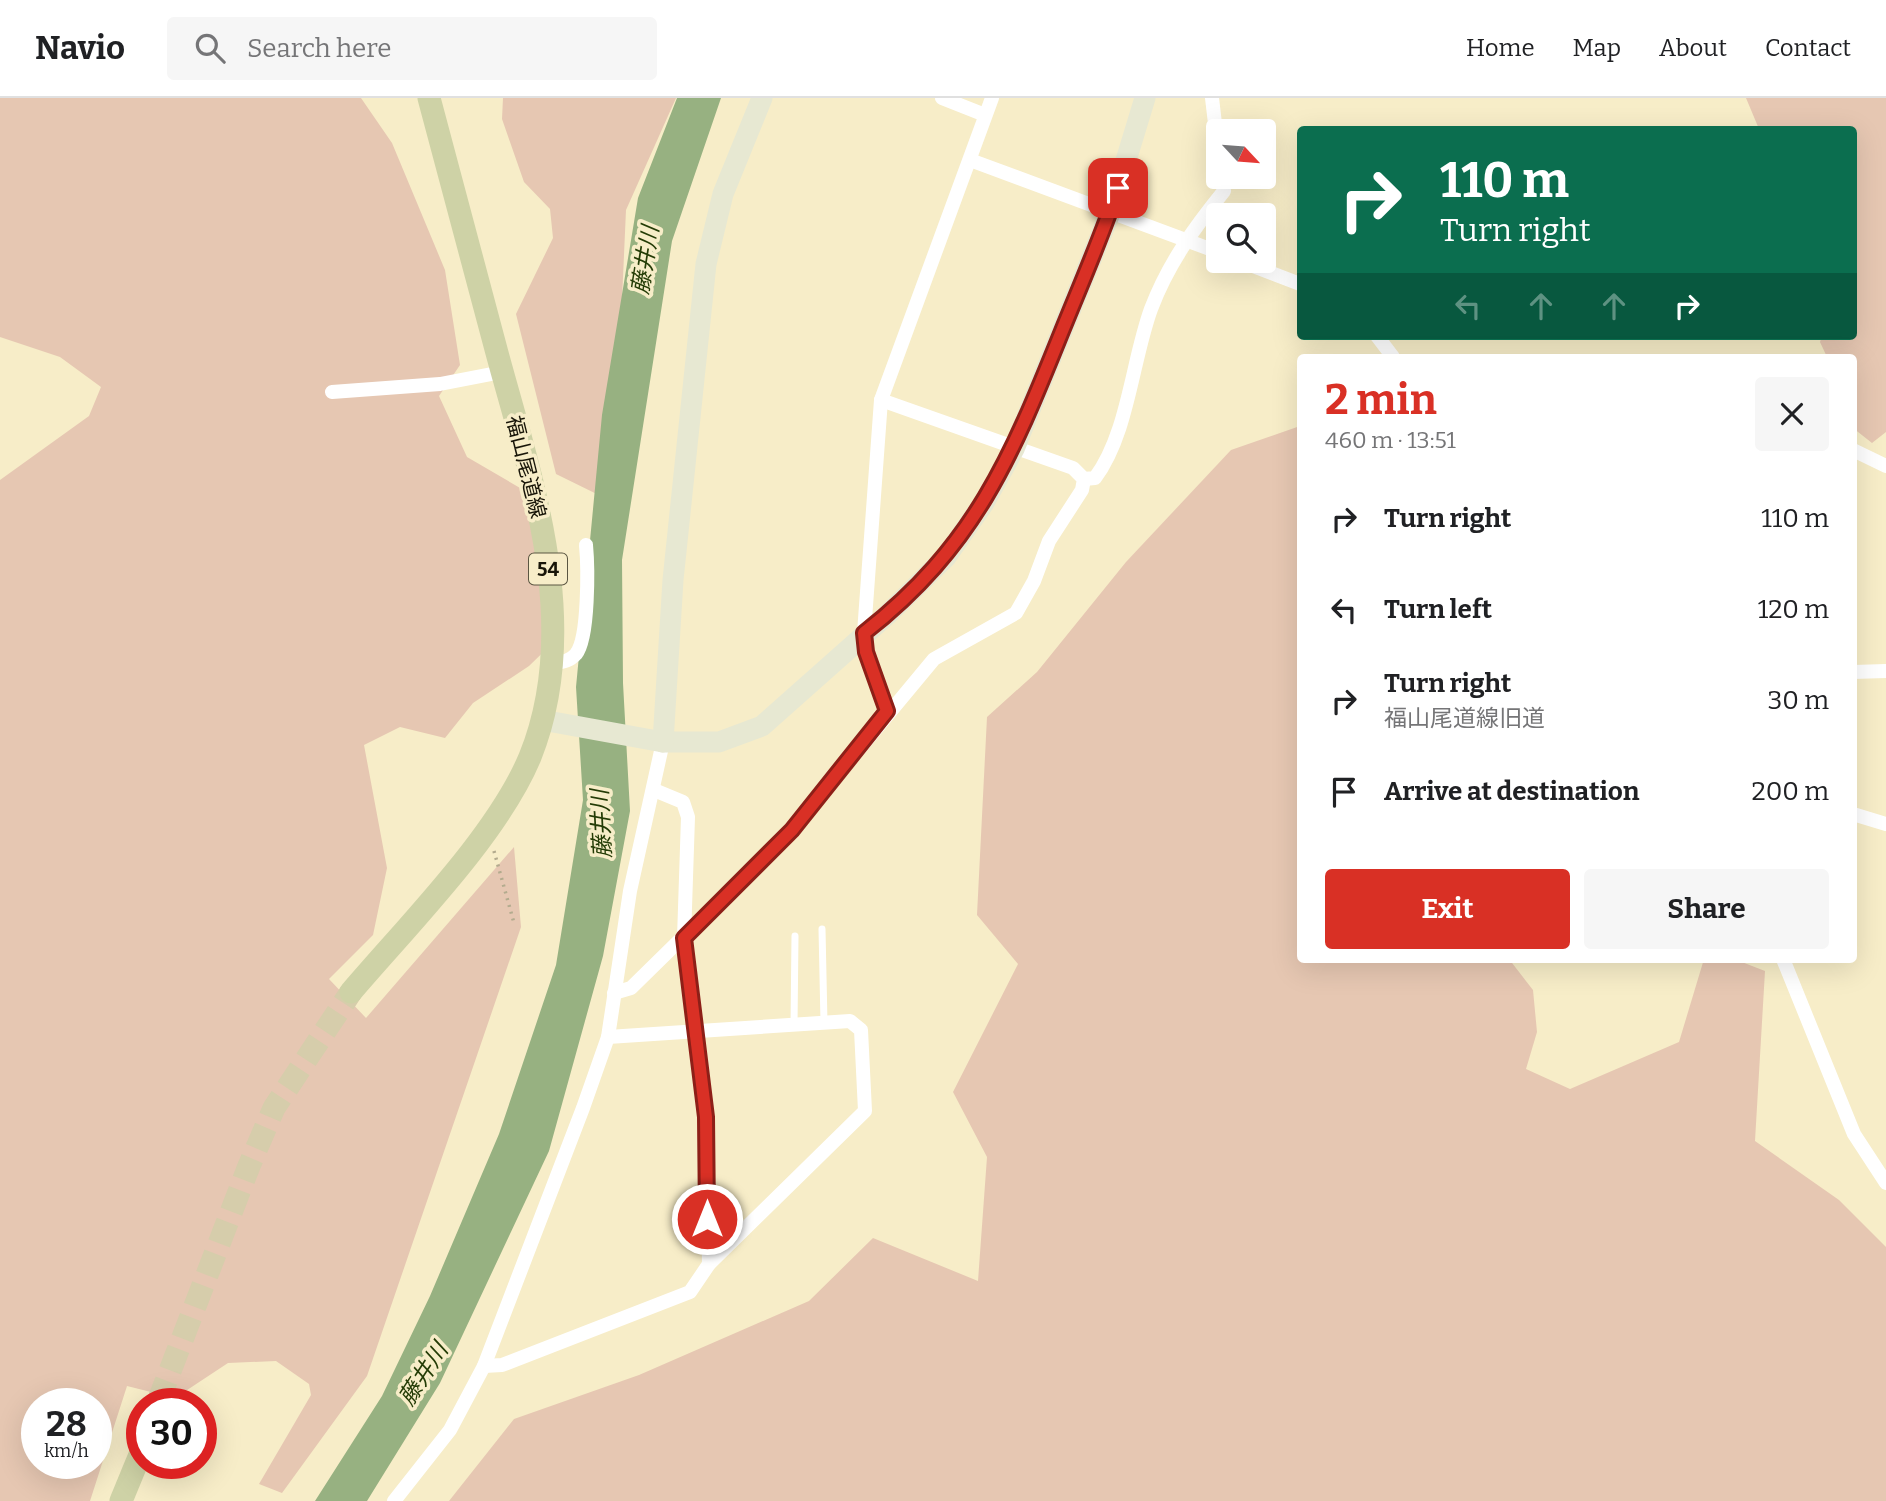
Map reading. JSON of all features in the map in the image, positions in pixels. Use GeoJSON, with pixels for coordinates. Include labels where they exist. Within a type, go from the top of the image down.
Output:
{"type":"FeatureCollection","features":[{"type":"Feature","properties":{"kind":"main road","name":"福山尾道線"},"geometry":{"type":"LineString","coordinates":[[351,992],[480,839],[509,797],[530,758],[542,720],[551,664],[551,589],[540,515],[429,98]]}},
{"type":"Feature","properties":{"kind":"main road"},"geometry":{"type":"LineString","coordinates":[[121,1501],[130,1479]]}},
{"type":"Feature","properties":{"kind":"street"},"geometry":{"type":"LineString","coordinates":[[394,1501],[450,1430],[484,1366],[608,1037],[630,891],[654,790],[653,741],[706,264],[723,194],[762,98]]}},
{"type":"Feature","properties":{"kind":"street"},"geometry":{"type":"LineString","coordinates":[[942,98],[985,115]]}},
{"type":"Feature","properties":{"kind":"street"},"geometry":{"type":"LineString","coordinates":[[887,711],[866,652],[864,633],[881,400],[992,98]]}},
{"type":"Feature","properties":{"kind":"street"},"geometry":{"type":"LineString","coordinates":[[542,720],[653,741],[719,742],[762,726],[887,615],[946,557],[984,503],[1014,449],[1110,213],[1146,98]]}},
{"type":"Feature","properties":{"kind":"street"},"geometry":{"type":"LineString","coordinates":[[1212,98],[1214,119]]}},
{"type":"Feature","properties":{"kind":"street"},"geometry":{"type":"LineString","coordinates":[[970,160],[1206,248]]}},
{"type":"Feature","properties":{"kind":"street"},"geometry":{"type":"LineString","coordinates":[[1084,479],[1094,478],[1102,467],[1118,428],[1151,309],[1185,240],[1224,189]]}},
{"type":"Feature","properties":{"kind":"street"},"geometry":{"type":"LineString","coordinates":[[1271,273],[1297,283]]}},
{"type":"Feature","properties":{"kind":"street"},"geometry":{"type":"LineString","coordinates":[[1380,340],[1391,354]]}},
{"type":"Feature","properties":{"kind":"street"},"geometry":{"type":"LineString","coordinates":[[332,392],[440,384],[502,372]]}},
{"type":"Feature","properties":{"kind":"street"},"geometry":{"type":"LineString","coordinates":[[881,400],[1073,468],[1084,479]]}},
{"type":"Feature","properties":{"kind":"street"},"geometry":{"type":"LineString","coordinates":[[1857,452],[1886,466]]}},
{"type":"Feature","properties":{"kind":"street"},"geometry":{"type":"LineString","coordinates":[[614,992],[631,988],[792,830],[887,711],[934,659],[1016,613],[1034,581],[1049,541],[1082,490],[1084,479]]}},
{"type":"Feature","properties":{"kind":"street"},"geometry":{"type":"LineString","coordinates":[[551,664],[569,661],[579,651],[589,578],[586,545]]}},
{"type":"Feature","properties":{"kind":"street"},"geometry":{"type":"LineString","coordinates":[[1857,672],[1886,671]]}},
{"type":"Feature","properties":{"kind":"street"},"geometry":{"type":"LineString","coordinates":[[654,790],[683,802],[688,817],[684,938],[706,1117],[709,1264]]}},
{"type":"Feature","properties":{"kind":"street"},"geometry":{"type":"LineString","coordinates":[[1857,815],[1886,824]]}},
{"type":"Feature","properties":{"kind":"street"},"geometry":{"type":"LineString","coordinates":[[1785,963],[1854,1134],[1886,1183]]}},
{"type":"Feature","properties":{"kind":"street"},"geometry":{"type":"LineString","coordinates":[[484,1366],[502,1365],[690,1292],[709,1264],[865,1111],[861,1030],[850,1021],[608,1037]]}},
{"type":"Feature","properties":{"kind":"lane"},"geometry":{"type":"LineString","coordinates":[[822,929],[824,1024]]}},
{"type":"Feature","properties":{"kind":"lane"},"geometry":{"type":"LineString","coordinates":[[794,1026],[795,936]]}},
{"type":"Feature","properties":{"kind":"path"},"geometry":{"type":"LineString","coordinates":[[480,839],[497,854],[514,923]]}},
{"type":"Feature","properties":{"kind":"shaded area"},"geometry":{"type":"Polygon","coordinates":[[[0,98],[361,98],[392,143],[445,270],[460,365],[439,396],[467,457],[527,492],[562,634],[529,666],[473,703],[445,738],[400,727],[364,745],[387,868],[373,935],[329,979],[366,1018],[514,847],[521,927],[367,1376],[282,1493],[259,1484],[311,1395],[309,1384],[276,1361],[228,1363],[190,1388],[127,1386],[112,1433],[112,1388],[21,1388],[21,1479],[97,1479],[90,1501],[0,1501],[0,480],[89,416],[101,387],[60,357],[0,337],[0,98]]]}},
{"type":"Feature","properties":{"kind":"shaded area"},"geometry":{"type":"Polygon","coordinates":[[[503,98],[676,98],[626,210],[613,502],[556,474],[516,314],[553,238],[550,209],[524,182],[502,119],[503,98]]]}},
{"type":"Feature","properties":{"kind":"shaded area"},"geometry":{"type":"Polygon","coordinates":[[[1746,98],[1886,98],[1886,432],[1872,443],[1857,431],[1857,354],[1826,354],[1820,342],[1857,340],[1857,126],[1758,126],[1746,98]]]}},
{"type":"Feature","properties":{"kind":"shaded area"},"geometry":{"type":"Polygon","coordinates":[[[1297,427],[1297,963],[1512,963],[1533,990],[1537,1032],[1526,1069],[1570,1089],[1679,1042],[1703,963],[1744,963],[1765,971],[1755,1141],[1839,1200],[1886,1247],[1886,1501],[449,1501],[514,1419],[639,1375],[809,1301],[873,1238],[978,1281],[987,1157],[953,1092],[1018,964],[977,915],[987,717],[1037,672],[1126,562],[1231,450],[1297,427]]]}},
{"type":"Feature","properties":{"kind":"water","name":"藤井川"},"geometry":{"type":"Polygon","coordinates":[[[677,98],[721,98],[672,241],[622,560],[623,683],[630,811],[603,956],[549,1151],[440,1383],[367,1501],[315,1501],[382,1396],[430,1296],[499,1134],[556,965],[583,800],[576,687],[602,415],[638,198],[677,98]]]}},
{"type":"Feature","properties":{"kind":"tunnel"},"geometry":{"type":"LineString","coordinates":[[163,1388],[274,1108],[351,992]]}},
{"type":"Feature","properties":{"kind":"route"},"geometry":{"type":"LineString","coordinates":[[707,1219],[706,1117],[684,938],[792,830],[887,711],[866,652],[864,633],[887,615],[946,557],[984,503],[1014,449],[1118,188]]}}]}
